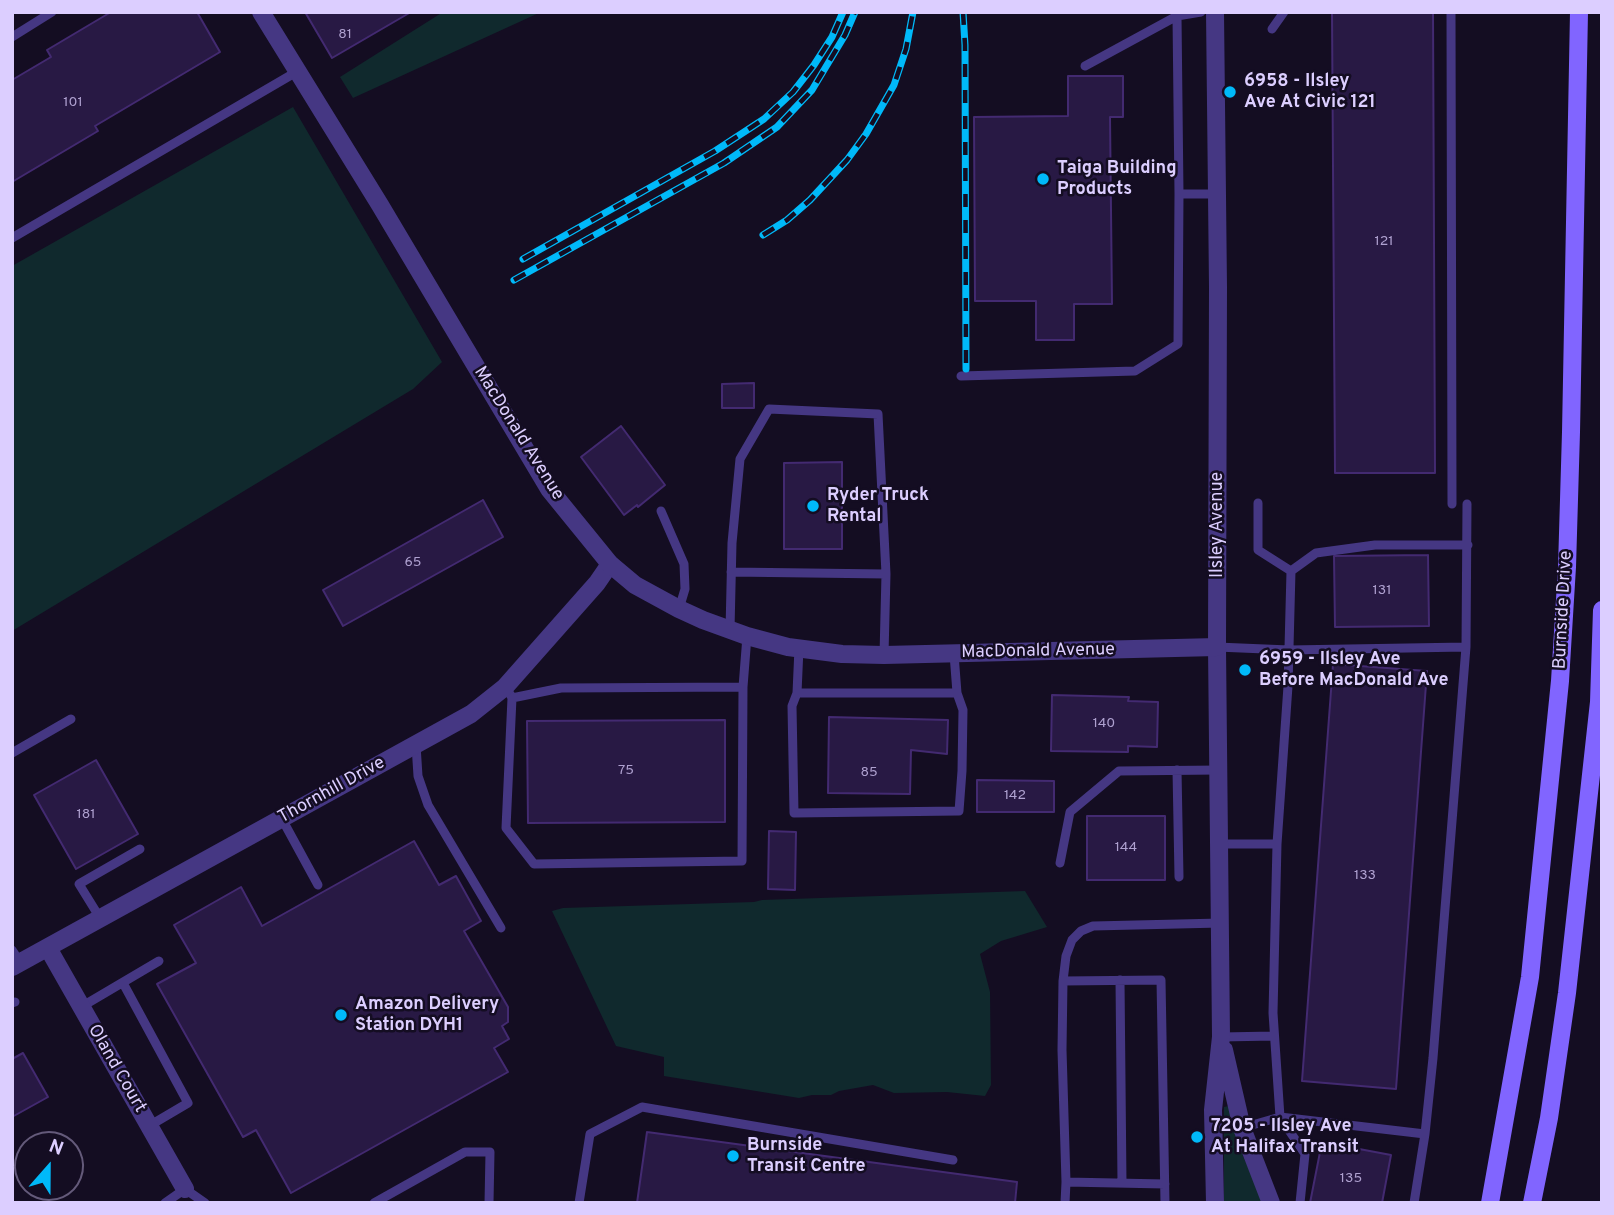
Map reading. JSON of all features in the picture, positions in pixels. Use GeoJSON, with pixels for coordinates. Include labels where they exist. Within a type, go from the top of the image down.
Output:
{"type":"FeatureCollection","features":[{"type":"Feature","properties":{"kind":"main road","name":"Burnside Drive"},"geometry":{"type":"LineString","coordinates":[[1490,1203],[1530,977],[1560,681],[1571,446],[1579,12]]}},
{"type":"Feature","properties":{"kind":"main road"},"geometry":{"type":"LineString","coordinates":[[1532,1203],[1549,1118],[1567,993],[1598,702],[1602,610]]}},
{"type":"Feature","properties":{"kind":"street","name":"MacDonald Avenue"},"geometry":{"type":"LineString","coordinates":[[261,12],[549,489],[610,564],[635,585],[703,620],[738,633],[799,648],[842,654],[884,656],[1217,648]]}},
{"type":"Feature","properties":{"kind":"street","name":"Ilsley Avenue"},"geometry":{"type":"LineString","coordinates":[[1215,12],[1218,194],[1217,648],[1221,923],[1221,1037],[1213,1110],[1215,1203]]}},
{"type":"Feature","properties":{"kind":"street","name":"Thornhill Drive"},"geometry":{"type":"LineString","coordinates":[[15,960],[48,948],[509,693],[610,564]]}},
{"type":"Feature","properties":{"kind":"street","name":"Oland Court"},"geometry":{"type":"LineString","coordinates":[[48,948],[149,1126],[186,1198]]}},
{"type":"Feature","properties":{"kind":"street","name":"Ilsley Avenue"},"geometry":{"type":"LineString","coordinates":[[1221,1037],[1242,1128],[1271,1203]]}},
{"type":"Feature","properties":{"kind":"lane"},"geometry":{"type":"LineString","coordinates":[[12,37],[52,12]]}},
{"type":"Feature","properties":{"kind":"lane"},"geometry":{"type":"LineString","coordinates":[[1085,66],[1177,16],[1201,12]]}},
{"type":"Feature","properties":{"kind":"lane"},"geometry":{"type":"LineString","coordinates":[[1272,29],[1284,12]]}},
{"type":"Feature","properties":{"kind":"lane"},"geometry":{"type":"LineString","coordinates":[[1451,12],[1452,505]]}},
{"type":"Feature","properties":{"kind":"lane"},"geometry":{"type":"LineString","coordinates":[[961,376],[1135,371],[1178,344],[1177,16]]}},
{"type":"Feature","properties":{"kind":"lane"},"geometry":{"type":"LineString","coordinates":[[12,238],[299,71]]}},
{"type":"Feature","properties":{"kind":"lane"},"geometry":{"type":"LineString","coordinates":[[1179,194],[1218,194]]}},
{"type":"Feature","properties":{"kind":"lane"},"geometry":{"type":"LineString","coordinates":[[743,687],[561,688],[509,693],[506,828],[534,864],[742,861],[743,687],[732,572],[732,542],[740,459],[769,410],[878,414],[886,574],[884,656]]}},
{"type":"Feature","properties":{"kind":"lane"},"geometry":{"type":"LineString","coordinates":[[1258,503],[1258,551],[1291,571]]}},
{"type":"Feature","properties":{"kind":"lane"},"geometry":{"type":"LineString","coordinates":[[1413,1203],[1425,1134],[1433,1058],[1466,647],[1467,504]]}},
{"type":"Feature","properties":{"kind":"lane"},"geometry":{"type":"LineString","coordinates":[[661,511],[684,564],[685,589],[680,609]]}},
{"type":"Feature","properties":{"kind":"lane"},"geometry":{"type":"LineString","coordinates":[[1291,571],[1316,553],[1375,545],[1468,545]]}},
{"type":"Feature","properties":{"kind":"lane"},"geometry":{"type":"LineString","coordinates":[[1291,571],[1277,844],[1273,1013],[1280,1117],[1305,1154],[1300,1203]]}},
{"type":"Feature","properties":{"kind":"lane"},"geometry":{"type":"LineString","coordinates":[[732,572],[886,574]]}},
{"type":"Feature","properties":{"kind":"lane"},"geometry":{"type":"LineString","coordinates":[[1217,648],[1289,650],[1466,647]]}},
{"type":"Feature","properties":{"kind":"lane"},"geometry":{"type":"LineString","coordinates":[[799,648],[797,693],[792,706],[794,813],[959,811],[963,710],[957,693],[954,654]]}},
{"type":"Feature","properties":{"kind":"lane"},"geometry":{"type":"LineString","coordinates":[[797,693],[957,693]]}},
{"type":"Feature","properties":{"kind":"lane"},"geometry":{"type":"LineString","coordinates":[[12,753],[71,719]]}},
{"type":"Feature","properties":{"kind":"lane"},"geometry":{"type":"LineString","coordinates":[[416,745],[418,776],[428,806],[501,928]]}},
{"type":"Feature","properties":{"kind":"lane"},"geometry":{"type":"LineString","coordinates":[[1060,863],[1070,812],[1119,771],[1219,770]]}},
{"type":"Feature","properties":{"kind":"lane"},"geometry":{"type":"LineString","coordinates":[[1177,771],[1180,877]]}},
{"type":"Feature","properties":{"kind":"lane"},"geometry":{"type":"LineString","coordinates":[[282,819],[318,885]]}},
{"type":"Feature","properties":{"kind":"lane"},"geometry":{"type":"LineString","coordinates":[[1220,844],[1277,844]]}},
{"type":"Feature","properties":{"kind":"lane"},"geometry":{"type":"LineString","coordinates":[[100,918],[79,884],[140,849]]}},
{"type":"Feature","properties":{"kind":"lane"},"geometry":{"type":"LineString","coordinates":[[1065,1203],[1063,981],[1066,956],[1072,940],[1081,931],[1093,926],[1221,923]]}},
{"type":"Feature","properties":{"kind":"lane"},"geometry":{"type":"LineString","coordinates":[[81,1007],[159,961]]}},
{"type":"Feature","properties":{"kind":"lane"},"geometry":{"type":"LineString","coordinates":[[1120,980],[1122,1183]]}},
{"type":"Feature","properties":{"kind":"lane"},"geometry":{"type":"LineString","coordinates":[[1063,981],[1161,980],[1165,1203]]}},
{"type":"Feature","properties":{"kind":"lane"},"geometry":{"type":"LineString","coordinates":[[123,983],[188,1102],[149,1126]]}},
{"type":"Feature","properties":{"kind":"lane"},"geometry":{"type":"LineString","coordinates":[[1221,1037],[1274,1036]]}},
{"type":"Feature","properties":{"kind":"lane"},"geometry":{"type":"LineString","coordinates":[[579,1203],[590,1134],[642,1107],[953,1160]]}},
{"type":"Feature","properties":{"kind":"lane"},"geometry":{"type":"LineString","coordinates":[[1242,1128],[1280,1117],[1425,1134]]}},
{"type":"Feature","properties":{"kind":"lane"},"geometry":{"type":"LineString","coordinates":[[374,1203],[465,1152],[490,1152],[489,1203]]}},
{"type":"Feature","properties":{"kind":"lane"},"geometry":{"type":"LineString","coordinates":[[1066,1182],[1165,1184]]}},
{"type":"Feature","properties":{"kind":"lane"},"geometry":{"type":"LineString","coordinates":[[165,1203],[186,1198],[205,1203]]}},
{"type":"Feature","properties":{"kind":"green space"},"geometry":{"type":"Polygon","coordinates":[[[443,12],[541,12],[353,98],[340,77],[443,12]]]}},
{"type":"Feature","properties":{"kind":"green space"},"geometry":{"type":"Polygon","coordinates":[[[293,107],[442,362],[413,389],[12,631],[12,266],[293,107]]]}},
{"type":"Feature","properties":{"kind":"green space"},"geometry":{"type":"Polygon","coordinates":[[[1025,891],[1047,927],[1001,941],[980,954],[990,992],[991,1085],[985,1096],[947,1092],[894,1093],[873,1085],[831,1095],[799,1098],[664,1076],[664,1057],[616,1046],[552,911],[563,908],[1025,891]]]}},
{"type":"Feature","properties":{"kind":"green space"},"geometry":{"type":"Polygon","coordinates":[[[1229,1106],[1243,1156],[1264,1203],[1224,1203],[1224,1107],[1229,1106]]]}},
{"type":"Feature","properties":{"kind":"building"},"geometry":{"type":"Polygon","coordinates":[[[111,12],[197,12],[220,52],[95,126],[98,131],[12,182],[12,80],[51,57],[47,50],[111,12]]]}},
{"type":"Feature","properties":{"kind":"building"},"geometry":{"type":"Polygon","coordinates":[[[305,12],[411,12],[332,58],[305,12]]]}},
{"type":"Feature","properties":{"kind":"building"},"geometry":{"type":"Polygon","coordinates":[[[1332,12],[1433,12],[1435,473],[1335,473],[1332,12]]]}},
{"type":"Feature","properties":{"kind":"building","name":"Taiga Building Products"},"geometry":{"type":"Polygon","coordinates":[[[1068,76],[1123,76],[1123,117],[1110,117],[1112,304],[1074,304],[1074,340],[1036,340],[1036,301],[975,301],[974,117],[1068,116],[1068,76]]]}},
{"type":"Feature","properties":{"kind":"building"},"geometry":{"type":"Polygon","coordinates":[[[754,383],[754,408],[722,408],[722,384],[754,383]]]}},
{"type":"Feature","properties":{"kind":"building"},"geometry":{"type":"Polygon","coordinates":[[[621,426],[665,485],[624,515],[581,457],[621,426]]]}},
{"type":"Feature","properties":{"kind":"building","name":"Ryder Truck Rental"},"geometry":{"type":"Polygon","coordinates":[[[842,462],[842,549],[784,549],[784,463],[842,462]]]}},
{"type":"Feature","properties":{"kind":"building"},"geometry":{"type":"Polygon","coordinates":[[[483,500],[503,537],[343,626],[323,590],[483,500]]]}},
{"type":"Feature","properties":{"kind":"building"},"geometry":{"type":"Polygon","coordinates":[[[1428,555],[1429,626],[1335,627],[1334,556],[1428,555]]]}},
{"type":"Feature","properties":{"kind":"building"},"geometry":{"type":"Polygon","coordinates":[[[1333,664],[1427,671],[1396,1089],[1302,1081],[1333,664]]]}},
{"type":"Feature","properties":{"kind":"building"},"geometry":{"type":"Polygon","coordinates":[[[1052,695],[1129,697],[1128,701],[1158,702],[1157,747],[1128,746],[1128,752],[1051,751],[1052,695]]]}},
{"type":"Feature","properties":{"kind":"building"},"geometry":{"type":"Polygon","coordinates":[[[829,717],[948,720],[947,754],[911,750],[910,794],[828,793],[829,717]]]}},
{"type":"Feature","properties":{"kind":"building"},"geometry":{"type":"Polygon","coordinates":[[[725,720],[725,822],[528,823],[527,721],[725,720]]]}},
{"type":"Feature","properties":{"kind":"building"},"geometry":{"type":"Polygon","coordinates":[[[96,760],[138,834],[76,869],[34,795],[96,760]]]}},
{"type":"Feature","properties":{"kind":"building"},"geometry":{"type":"Polygon","coordinates":[[[977,780],[1054,781],[1054,812],[977,812],[977,780]]]}},
{"type":"Feature","properties":{"kind":"building"},"geometry":{"type":"Polygon","coordinates":[[[1087,816],[1165,816],[1165,880],[1087,880],[1087,816]]]}},
{"type":"Feature","properties":{"kind":"building"},"geometry":{"type":"Polygon","coordinates":[[[769,831],[796,832],[795,890],[768,889],[769,831]]]}},
{"type":"Feature","properties":{"kind":"building","name":"Amazon Delivery Station DYH1"},"geometry":{"type":"Polygon","coordinates":[[[414,841],[439,885],[456,876],[481,921],[464,931],[508,1007],[508,1022],[502,1026],[509,1039],[494,1048],[508,1072],[291,1193],[256,1130],[243,1137],[157,984],[196,963],[174,925],[241,887],[262,926],[414,841]]]}},
{"type":"Feature","properties":{"kind":"building"},"geometry":{"type":"Polygon","coordinates":[[[23,1053],[48,1097],[12,1117],[12,1059],[23,1053]]]}},
{"type":"Feature","properties":{"kind":"building","name":"Burnside Transit Centre"},"geometry":{"type":"Polygon","coordinates":[[[647,1132],[1017,1182],[1015,1203],[637,1203],[647,1132]]]}},
{"type":"Feature","properties":{"kind":"building"},"geometry":{"type":"Polygon","coordinates":[[[1322,1142],[1391,1155],[1382,1203],[1310,1203],[1322,1142]]]}},
{"type":"Feature","properties":{"kind":"railway"},"geometry":{"type":"LineString","coordinates":[[523,259],[715,151],[764,119],[793,92],[814,65],[832,37],[843,12]]}},
{"type":"Feature","properties":{"kind":"railway"},"geometry":{"type":"LineString","coordinates":[[514,280],[724,163],[777,127],[812,90],[845,35],[855,12]]}},
{"type":"Feature","properties":{"kind":"railway"},"geometry":{"type":"LineString","coordinates":[[763,235],[787,220],[810,200],[847,160],[866,134],[894,85],[906,49],[913,12]]}},
{"type":"Feature","properties":{"kind":"railway"},"geometry":{"type":"LineString","coordinates":[[963,12],[966,369]]}},
{"type":"Feature","properties":{"kind":"place","name":"6958 - Ilsley Ave At Civic 121"},"geometry":{"type":"Point","coordinates":[1230,92]}},
{"type":"Feature","properties":{"kind":"place","name":"Taiga Building Products"},"geometry":{"type":"Point","coordinates":[1043,179]}},
{"type":"Feature","properties":{"kind":"place","name":"Ryder Truck Rental"},"geometry":{"type":"Point","coordinates":[813,506]}},
{"type":"Feature","properties":{"kind":"place","name":"6959 - Ilsley Ave Before MacDonald Ave"},"geometry":{"type":"Point","coordinates":[1245,670]}},
{"type":"Feature","properties":{"kind":"place","name":"Amazon Delivery Station DYH1"},"geometry":{"type":"Point","coordinates":[341,1015]}},
{"type":"Feature","properties":{"kind":"place","name":"7205 - Ilsley Ave At Halifax Transit"},"geometry":{"type":"Point","coordinates":[1197,1137]}},
{"type":"Feature","properties":{"kind":"place","name":"Burnside Transit Centre"},"geometry":{"type":"Point","coordinates":[733,1156]}}]}
